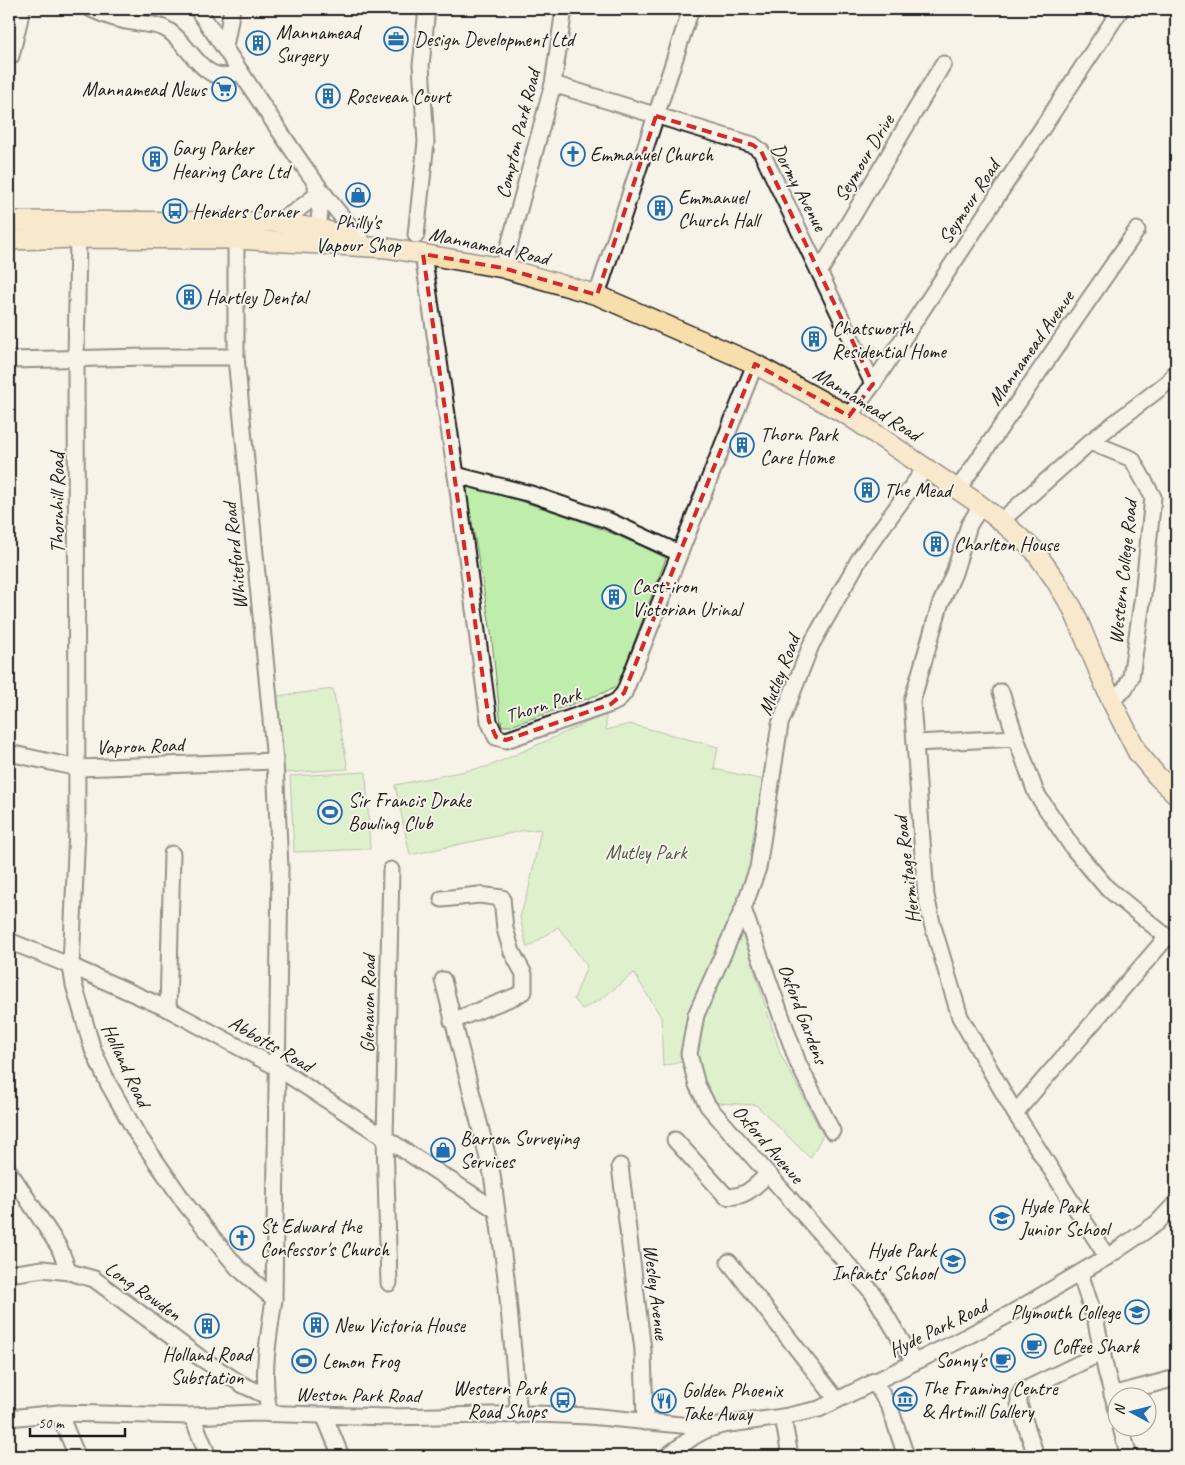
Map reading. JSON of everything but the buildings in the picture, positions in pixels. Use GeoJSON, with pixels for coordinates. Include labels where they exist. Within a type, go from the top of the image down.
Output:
{"type":"FeatureCollection","features":[{"type":"Feature","properties":{"kind":"main road","name":"Mannamead Road"},"geometry":{"type":"LineString","coordinates":[[9,221],[78,230],[236,239],[318,236],[361,239],[387,248]]}},
{"type":"Feature","properties":{"kind":"main road","name":"Mannamead Road"},"geometry":{"type":"LineString","coordinates":[[9,240],[78,230],[276,222],[318,236],[503,268],[597,295],[755,364],[850,416],[981,506],[1034,550],[1073,609],[1111,700],[1138,753],[1157,776],[1176,794]]}},
{"type":"Feature","properties":{"kind":"street"},"geometry":{"type":"LineString","coordinates":[[11,56],[22,9]]}},
{"type":"Feature","properties":{"kind":"street"},"geometry":{"type":"LineString","coordinates":[[91,9],[116,19],[155,25],[165,29],[176,37],[214,75],[225,77],[240,71]]}},
{"type":"Feature","properties":{"kind":"street"},"geometry":{"type":"LineString","coordinates":[[198,9],[225,47],[316,189],[361,239]]}},
{"type":"Feature","properties":{"kind":"street"},"geometry":{"type":"LineString","coordinates":[[225,47],[232,9]]}},
{"type":"Feature","properties":{"kind":"street"},"geometry":{"type":"LineString","coordinates":[[416,236],[426,142],[421,65],[428,9]]}},
{"type":"Feature","properties":{"kind":"street","name":"Compton Park Road"},"geometry":{"type":"LineString","coordinates":[[503,268],[553,84],[564,9]]}},
{"type":"Feature","properties":{"kind":"street"},"geometry":{"type":"LineString","coordinates":[[597,295],[691,9]]}},
{"type":"Feature","properties":{"kind":"street","name":"Seymour Road"},"geometry":{"type":"LineString","coordinates":[[850,416],[1121,9]]}},
{"type":"Feature","properties":{"kind":"street","name":"Seymour Drive"},"geometry":{"type":"LineString","coordinates":[[820,271],[943,64]]}},
{"type":"Feature","properties":{"kind":"street","name":"Dormy Avenue"},"geometry":{"type":"LineString","coordinates":[[553,84],[753,145],[761,151],[873,384]]}},
{"type":"Feature","properties":{"kind":"street"},"geometry":{"type":"LineString","coordinates":[[276,222],[295,212],[316,189]]}},
{"type":"Feature","properties":{"kind":"street"},"geometry":{"type":"LineString","coordinates":[[316,189],[320,211],[318,236]]}},
{"type":"Feature","properties":{"kind":"street","name":"Thornhill Road"},"geometry":{"type":"LineString","coordinates":[[78,230],[76,358],[78,768]]}},
{"type":"Feature","properties":{"kind":"street","name":"Mannamead Avenue"},"geometry":{"type":"LineString","coordinates":[[958,490],[1137,230]]}},
{"type":"Feature","properties":{"kind":"street","name":"Whiteford Road"},"geometry":{"type":"LineString","coordinates":[[236,239],[236,357],[275,761],[280,868],[274,1299],[265,1395],[270,1414]]}},
{"type":"Feature","properties":{"kind":"street","name":"Thorn Park"},"geometry":{"type":"LineString","coordinates":[[423,254],[456,475],[489,721],[496,737],[506,740],[617,702],[624,694],[678,553],[755,364]]}},
{"type":"Feature","properties":{"kind":"street"},"geometry":{"type":"LineString","coordinates":[[9,360],[236,357]]}},
{"type":"Feature","properties":{"kind":"street"},"geometry":{"type":"LineString","coordinates":[[1001,521],[1090,442],[1168,382],[1176,372]]}},
{"type":"Feature","properties":{"kind":"street","name":"Western College Road"},"geometry":{"type":"LineString","coordinates":[[1090,442],[1132,459],[1153,497],[1143,595],[1131,677],[1125,689],[1111,700]]}},
{"type":"Feature","properties":{"kind":"street","name":"Mutley Road"},"geometry":{"type":"LineString","coordinates":[[736,925],[758,868],[780,724],[810,645],[860,558],[926,467]]}},
{"type":"Feature","properties":{"kind":"street"},"geometry":{"type":"LineString","coordinates":[[456,475],[531,494],[607,520],[678,553]]}},
{"type":"Feature","properties":{"kind":"street","name":"Hermitage Road"},"geometry":{"type":"LineString","coordinates":[[981,506],[970,522],[954,573],[940,605],[912,701],[926,896],[932,923],[960,1017],[1015,1113],[1107,1257]]}},
{"type":"Feature","properties":{"kind":"street"},"geometry":{"type":"LineString","coordinates":[[1001,692],[1036,793],[1073,848],[1106,888],[1172,938],[1015,1113]]}},
{"type":"Feature","properties":{"kind":"street"},"geometry":{"type":"LineString","coordinates":[[915,743],[1016,738]]}},
{"type":"Feature","properties":{"kind":"street","name":"Vapron Road"},"geometry":{"type":"LineString","coordinates":[[9,753],[78,768],[275,761]]}},
{"type":"Feature","properties":{"kind":"street","name":"Holland Road"},"geometry":{"type":"LineString","coordinates":[[78,768],[77,847],[71,966],[74,985],[93,1050],[108,1083],[138,1134],[187,1206],[237,1267],[274,1299]]}},
{"type":"Feature","properties":{"kind":"street"},"geometry":{"type":"LineString","coordinates":[[168,1009],[172,854]]}},
{"type":"Feature","properties":{"kind":"street","name":"Glenavon Road"},"geometry":{"type":"LineString","coordinates":[[389,1283],[385,1138],[391,870]]}},
{"type":"Feature","properties":{"kind":"street"},"geometry":{"type":"LineString","coordinates":[[442,899],[479,895],[502,898],[505,929],[512,952],[524,974],[525,986],[524,991],[516,996],[452,1021]]}},
{"type":"Feature","properties":{"kind":"street","name":"Oxford Gardens"},"geometry":{"type":"LineString","coordinates":[[743,909],[798,1063],[832,1131]]}},
{"type":"Feature","properties":{"kind":"street","name":"Oxford Avenue"},"geometry":{"type":"LineString","coordinates":[[736,925],[696,1016],[690,1054],[696,1085],[708,1106],[872,1292],[914,1362]]}},
{"type":"Feature","properties":{"kind":"street","name":"Abbotts Road"},"geometry":{"type":"LineString","coordinates":[[10,941],[168,1009],[276,1068],[496,1210]]}},
{"type":"Feature","properties":{"kind":"street"},"geometry":{"type":"LineString","coordinates":[[443,980],[492,1174],[506,1278],[519,1415]]}},
{"type":"Feature","properties":{"kind":"street"},"geometry":{"type":"LineString","coordinates":[[676,1140],[726,1196],[736,1198],[749,1192],[768,1174]]}},
{"type":"Feature","properties":{"kind":"street","name":"Wesley Avenue"},"geometry":{"type":"LineString","coordinates":[[620,1166],[643,1350],[645,1422]]}},
{"type":"Feature","properties":{"kind":"street"},"geometry":{"type":"LineString","coordinates":[[11,1178],[59,1247],[69,1272]]}},
{"type":"Feature","properties":{"kind":"street","name":"Hyde Park Road"},"geometry":{"type":"LineString","coordinates":[[706,1430],[722,1425],[783,1417],[819,1409],[1010,1314],[1107,1257],[1157,1223],[1176,1203]]}},
{"type":"Feature","properties":{"kind":"street"},"geometry":{"type":"LineString","coordinates":[[729,1262],[837,1400]]}},
{"type":"Feature","properties":{"kind":"street","name":"Long Rowden"},"geometry":{"type":"LineString","coordinates":[[9,1274],[43,1269],[69,1272],[94,1279],[199,1356],[242,1385],[265,1395]]}},
{"type":"Feature","properties":{"kind":"street"},"geometry":{"type":"LineString","coordinates":[[1080,1273],[1096,1322],[1110,1388]]}},
{"type":"Feature","properties":{"kind":"street"},"geometry":{"type":"LineString","coordinates":[[1036,1456],[1019,1404],[1019,1396],[1022,1391],[1102,1352]]}},
{"type":"Feature","properties":{"kind":"street"},"geometry":{"type":"LineString","coordinates":[[1140,1388],[1176,1378]]}},
{"type":"Feature","properties":{"kind":"street"},"geometry":{"type":"LineString","coordinates":[[874,1381],[890,1408],[906,1456]]}},
{"type":"Feature","properties":{"kind":"street"},"geometry":{"type":"LineString","coordinates":[[59,1413],[77,1456]]}},
{"type":"Feature","properties":{"kind":"street","name":"Weston Park Road"},"geometry":{"type":"LineString","coordinates":[[9,1418],[59,1413],[192,1416],[270,1414],[386,1417],[537,1414],[589,1416],[691,1426],[706,1430]]}},
{"type":"Feature","properties":{"kind":"street"},"geometry":{"type":"LineString","coordinates":[[324,1415],[341,1456]]}},
{"type":"Feature","properties":{"kind":"street"},"geometry":{"type":"LineString","coordinates":[[192,1416],[208,1456]]}},
{"type":"Feature","properties":{"kind":"street"},"geometry":{"type":"LineString","coordinates":[[783,1417],[790,1456]]}},
{"type":"Feature","properties":{"kind":"street"},"geometry":{"type":"LineString","coordinates":[[667,1456],[706,1430]]}},
{"type":"Feature","properties":{"kind":"street"},"geometry":{"type":"LineString","coordinates":[[1124,1438],[1129,1456]]}},
{"type":"Feature","properties":{"kind":"highlighted area"},"geometry":{"type":"Polygon","coordinates":[[[656,116],[753,145],[761,151],[873,384],[849,416],[755,364],[624,693],[611,704],[506,740],[496,737],[489,721],[423,254],[503,268],[597,295],[656,116]]]}},
{"type":"Feature","properties":{"kind":"green space"},"geometry":{"type":"Polygon","coordinates":[[[466,487],[500,495],[572,518],[666,558],[618,685],[603,693],[511,726],[502,726],[491,632],[466,487]]]}},
{"type":"Feature","properties":{"kind":"green space"},"geometry":{"type":"Polygon","coordinates":[[[333,689],[348,769],[284,773],[277,696],[333,689]]]}},
{"type":"Feature","properties":{"kind":"green space","name":"Mutley Park"},"geometry":{"type":"Polygon","coordinates":[[[606,714],[606,730],[630,724],[718,747],[714,769],[764,780],[754,868],[737,914],[780,1053],[823,1135],[810,1158],[756,1105],[718,1103],[682,1062],[663,1066],[661,1017],[634,973],[600,1000],[582,1009],[574,999],[587,966],[558,927],[527,948],[520,917],[529,888],[541,829],[521,831],[410,855],[395,785],[490,766],[606,714]]]}},
{"type":"Feature","properties":{"kind":"green space","name":"Sir Francis Drake Bowling Club"},"geometry":{"type":"Polygon","coordinates":[[[366,772],[370,849],[294,852],[290,776],[366,772]]]}},
{"type":"Feature","properties":{"kind":"place","name":"Design Development Ltd"},"geometry":{"type":"Point","coordinates":[396,39]}},
{"type":"Feature","properties":{"kind":"place","name":"Mannamead Surgery"},"geometry":{"type":"Point","coordinates":[258,43]}},
{"type":"Feature","properties":{"kind":"place","name":"Mannamead News"},"geometry":{"type":"Point","coordinates":[224,89]}},
{"type":"Feature","properties":{"kind":"place","name":"Rosevean Court"},"geometry":{"type":"Point","coordinates":[328,96]}},
{"type":"Feature","properties":{"kind":"place","name":"Emmanuel Church"},"geometry":{"type":"Point","coordinates":[573,154]}},
{"type":"Feature","properties":{"kind":"place","name":"Gary Parker Hearing Care Ltd"},"geometry":{"type":"Point","coordinates":[155,159]}},
{"type":"Feature","properties":{"kind":"place","name":"Philly's Vapour Shop"},"geometry":{"type":"Point","coordinates":[358,195]}},
{"type":"Feature","properties":{"kind":"place","name":"Emmanuel Church Hall"},"geometry":{"type":"Point","coordinates":[660,208]}},
{"type":"Feature","properties":{"kind":"place","name":"Henders Corner"},"geometry":{"type":"Point","coordinates":[175,211]}},
{"type":"Feature","properties":{"kind":"place","name":"Hartley Dental"},"geometry":{"type":"Point","coordinates":[189,297]}},
{"type":"Feature","properties":{"kind":"place","name":"Chatsworth Residential Home"},"geometry":{"type":"Point","coordinates":[814,339]}},
{"type":"Feature","properties":{"kind":"place","name":"Thorn Park Care Home"},"geometry":{"type":"Point","coordinates":[742,445]}},
{"type":"Feature","properties":{"kind":"place","name":"The Mead"},"geometry":{"type":"Point","coordinates":[867,490]}},
{"type":"Feature","properties":{"kind":"place","name":"Charlton House"},"geometry":{"type":"Point","coordinates":[936,544]}},
{"type":"Feature","properties":{"kind":"place","name":"Cast-iron Victorian Urinal"},"geometry":{"type":"Point","coordinates":[614,597]}},
{"type":"Feature","properties":{"kind":"place","name":"Sir Francis Drake Bowling Club"},"geometry":{"type":"Point","coordinates":[330,812]}},
{"type":"Feature","properties":{"kind":"place","name":"Barron Surveying Services"},"geometry":{"type":"Point","coordinates":[443,1150]}},
{"type":"Feature","properties":{"kind":"place","name":"Hyde Park Junior School"},"geometry":{"type":"Point","coordinates":[1002,1218]}},
{"type":"Feature","properties":{"kind":"place","name":"St Edward the Confessor's Church"},"geometry":{"type":"Point","coordinates":[242,1238]}},
{"type":"Feature","properties":{"kind":"place","name":"Hyde Park Infants' School"},"geometry":{"type":"Point","coordinates":[953,1261]}},
{"type":"Feature","properties":{"kind":"place","name":"Plymouth College"},"geometry":{"type":"Point","coordinates":[1137,1312]}},
{"type":"Feature","properties":{"kind":"place","name":"New Victoria House"},"geometry":{"type":"Point","coordinates":[316,1325]}},
{"type":"Feature","properties":{"kind":"place","name":"Holland Road Substation"},"geometry":{"type":"Point","coordinates":[207,1326]}},
{"type":"Feature","properties":{"kind":"place","name":"Coffee Shark"},"geometry":{"type":"Point","coordinates":[1034,1346]}},
{"type":"Feature","properties":{"kind":"place","name":"Sonny's"},"geometry":{"type":"Point","coordinates":[1003,1360]}},
{"type":"Feature","properties":{"kind":"place","name":"Lemon Frog"},"geometry":{"type":"Point","coordinates":[304,1361]}},
{"type":"Feature","properties":{"kind":"place","name":"The Framing Centre & Artmill Gallery"},"geometry":{"type":"Point","coordinates":[905,1399]}},
{"type":"Feature","properties":{"kind":"place","name":"Western Park Road Shops"},"geometry":{"type":"Point","coordinates":[563,1400]}},
{"type":"Feature","properties":{"kind":"place","name":"Golden Phoenix Take Away"},"geometry":{"type":"Point","coordinates":[664,1401]}}]}
